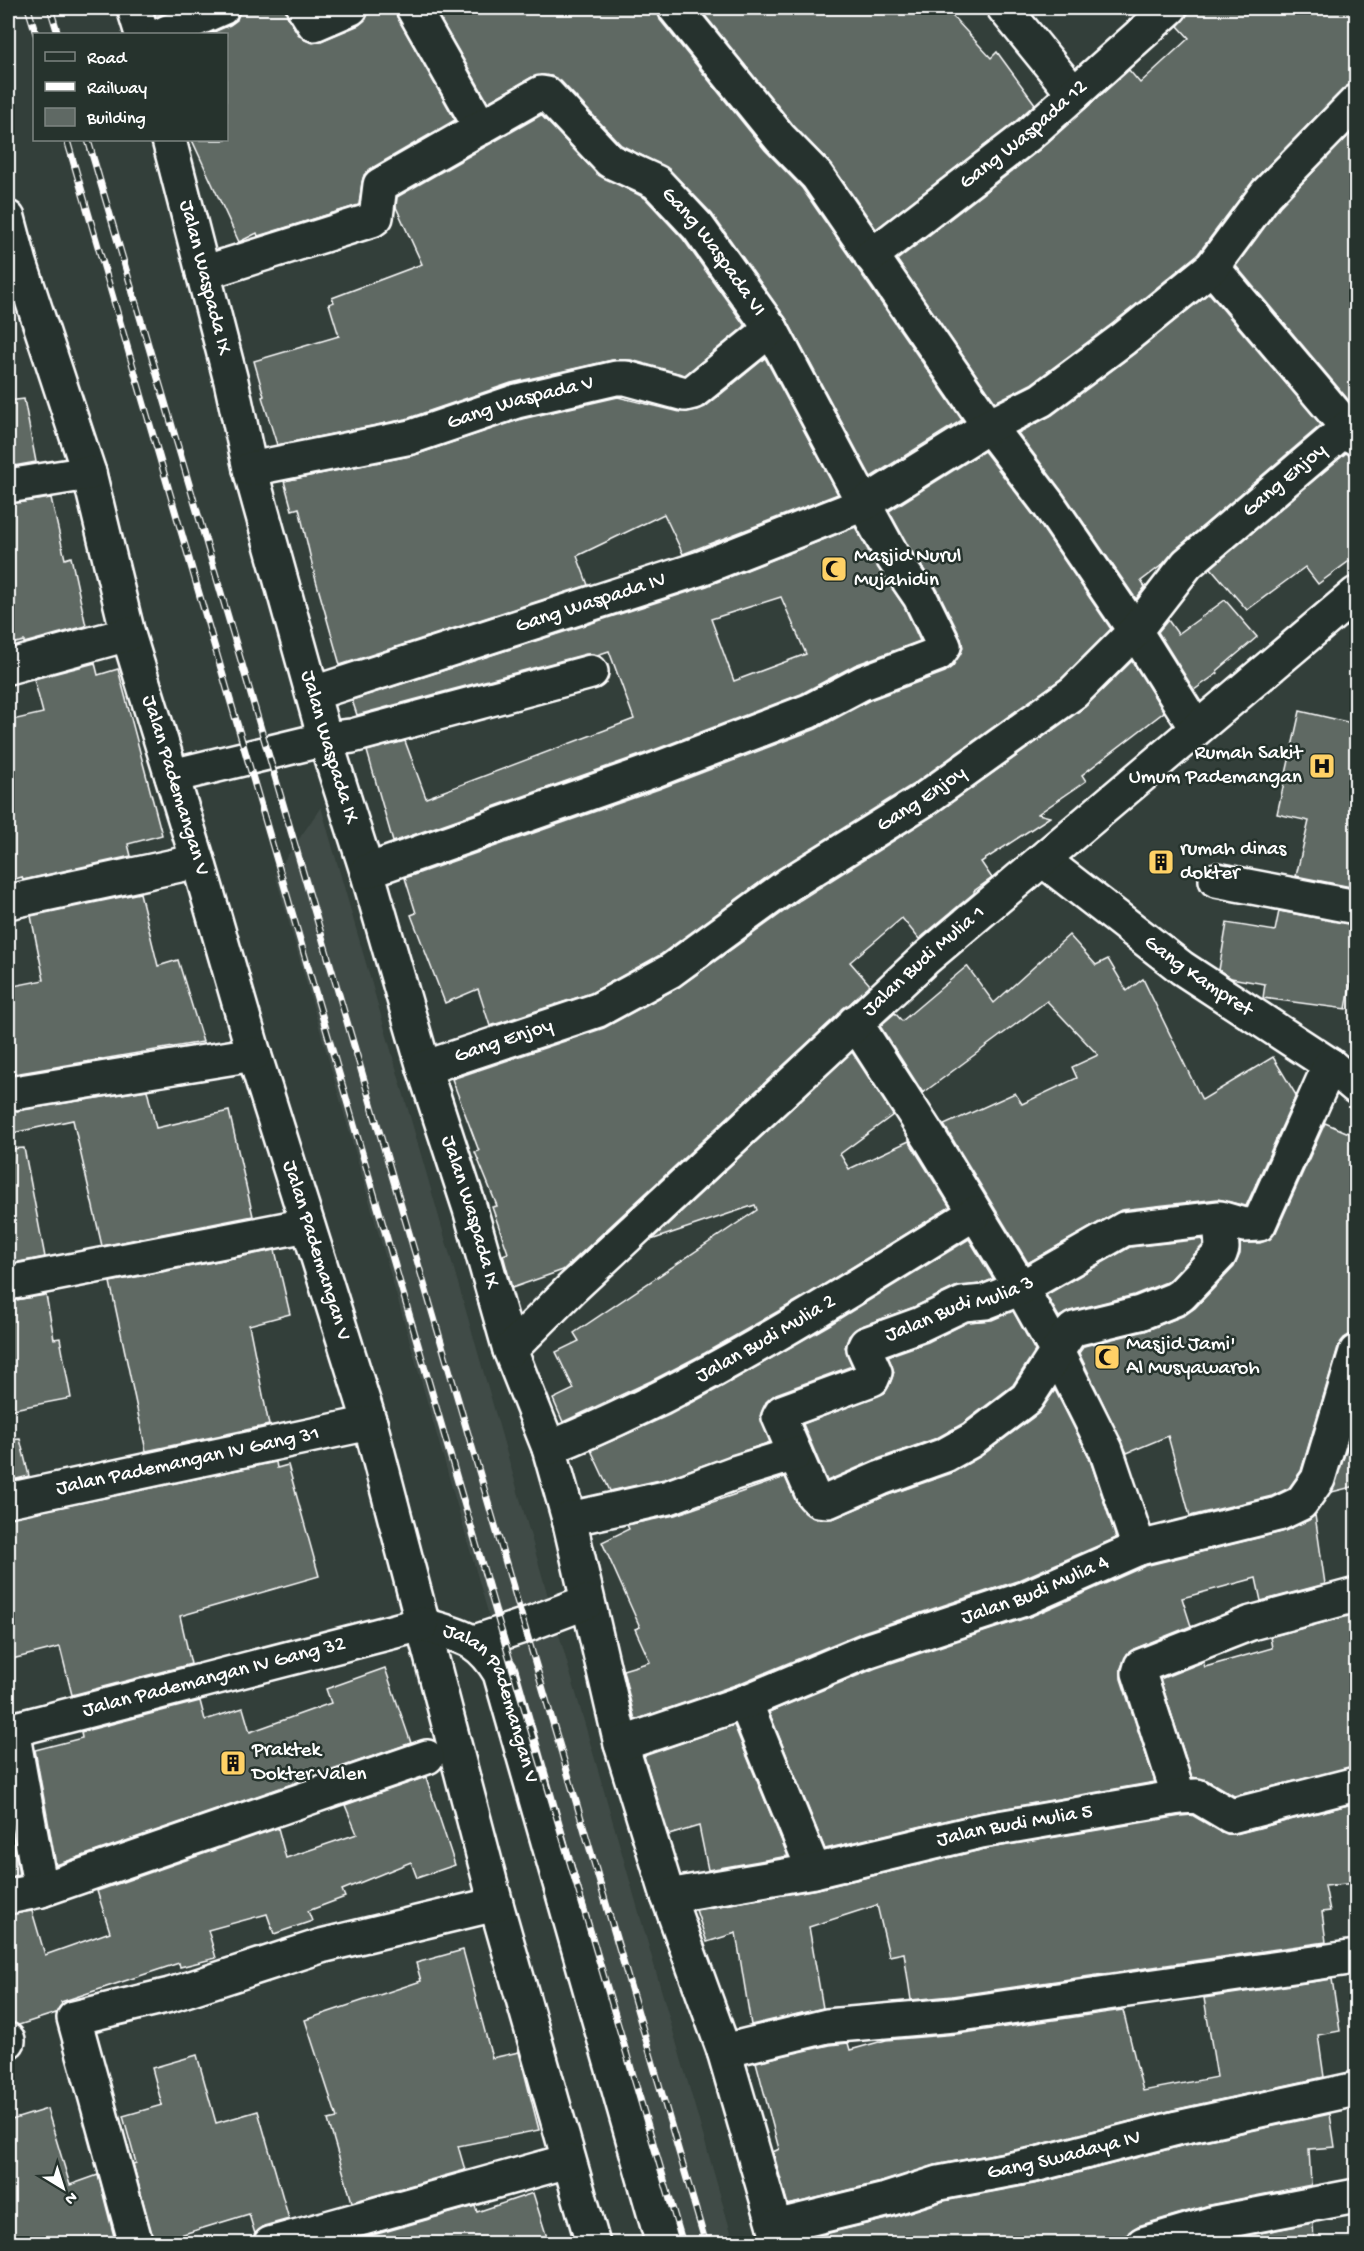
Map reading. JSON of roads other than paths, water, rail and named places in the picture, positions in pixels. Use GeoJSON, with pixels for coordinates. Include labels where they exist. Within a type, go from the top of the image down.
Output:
{"type":"FeatureCollection","features":[{"type":"Feature","properties":{"kind":"street"},"geometry":{"type":"LineString","coordinates":[[134,8],[142,33]]}},
{"type":"Feature","properties":{"kind":"street"},"geometry":{"type":"LineString","coordinates":[[165,33],[222,8]]}},
{"type":"Feature","properties":{"kind":"street"},"geometry":{"type":"LineString","coordinates":[[304,8],[314,24],[351,8]]}},
{"type":"Feature","properties":{"kind":"street"},"geometry":{"type":"LineString","coordinates":[[413,8],[481,128]]}},
{"type":"Feature","properties":{"kind":"street"},"geometry":{"type":"LineString","coordinates":[[675,8],[780,138],[817,176],[989,426],[1049,506],[1136,631],[1197,728]]}},
{"type":"Feature","properties":{"kind":"street"},"geometry":{"type":"LineString","coordinates":[[1004,8],[1074,94]]}},
{"type":"Feature","properties":{"kind":"street","name":"Gang Waspada 12"},"geometry":{"type":"LineString","coordinates":[[871,256],[1027,136],[1170,8]]}},
{"type":"Feature","properties":{"kind":"street","name":"Gang Waspada VI"},"geometry":{"type":"LineString","coordinates":[[203,273],[372,220],[376,217],[380,185],[541,93],[547,94],[610,161],[656,182],[698,227],[771,329],[894,559],[920,597],[944,646],[938,654],[862,683],[809,711],[652,771],[367,871]]}},
{"type":"Feature","properties":{"kind":"street","name":"Gang Waspada IV"},"geometry":{"type":"LineString","coordinates":[[314,693],[700,568],[864,504],[989,426],[1041,400],[1123,339],[1212,267],[1266,194],[1356,102]]}},
{"type":"Feature","properties":{"kind":"street","name":"Jalan Waspada IX"},"geometry":{"type":"LineString","coordinates":[[169,141],[231,381],[250,469],[325,739],[367,871],[424,1068],[470,1209],[510,1350],[549,1448],[569,1518],[621,1744],[668,1896],[724,2051],[778,2235]]}},
{"type":"Feature","properties":{"kind":"street","name":"Jalan Pademangan V"},"geometry":{"type":"LineString","coordinates":[[8,218],[14,265],[89,473],[128,634],[198,861],[254,1054],[370,1423],[422,1624],[475,1642],[490,1655],[500,1673],[663,2244]]}},
{"type":"Feature","properties":{"kind":"street"},"geometry":{"type":"LineString","coordinates":[[1212,267],[1352,433]]}},
{"type":"Feature","properties":{"kind":"street","name":"Gang Waspada V"},"geometry":{"type":"LineString","coordinates":[[250,469],[411,437],[517,401],[616,378],[626,378],[685,394],[693,392],[771,329]]}},
{"type":"Feature","properties":{"kind":"street","name":"Gang Enjoy"},"geometry":{"type":"LineString","coordinates":[[424,1068],[598,1010],[669,971],[789,884],[922,801],[1074,692],[1136,631],[1187,564],[1352,433]]}},
{"type":"Feature","properties":{"kind":"street"},"geometry":{"type":"LineString","coordinates":[[8,486],[89,473]]}},
{"type":"Feature","properties":{"kind":"street","name":"Jalan Budi Mulia 1"},"geometry":{"type":"LineString","coordinates":[[510,1350],[571,1289],[925,959],[1356,594]]}},
{"type":"Feature","properties":{"kind":"street"},"geometry":{"type":"LineString","coordinates":[[8,667],[128,634]]}},
{"type":"Feature","properties":{"kind":"street"},"geometry":{"type":"LineString","coordinates":[[172,776],[325,739],[352,736],[591,672]]}},
{"type":"Feature","properties":{"kind":"street","name":"Gang Kampret"},"geometry":{"type":"LineString","coordinates":[[1043,860],[1182,968],[1330,1065],[1356,1087]]}},
{"type":"Feature","properties":{"kind":"street"},"geometry":{"type":"LineString","coordinates":[[8,902],[198,861]]}},
{"type":"Feature","properties":{"kind":"street"},"geometry":{"type":"LineString","coordinates":[[1215,880],[1356,907]]}},
{"type":"Feature","properties":{"kind":"street"},"geometry":{"type":"LineString","coordinates":[[855,1022],[1021,1288],[1057,1352],[1106,1450],[1139,1548]]}},
{"type":"Feature","properties":{"kind":"street"},"geometry":{"type":"LineString","coordinates":[[8,1094],[254,1054]]}},
{"type":"Feature","properties":{"kind":"street","name":"Jalan Budi Mulia 3"},"geometry":{"type":"LineString","coordinates":[[1220,1218],[1222,1248],[1220,1254],[1181,1295],[1140,1313],[1074,1329],[1027,1398],[972,1440],[945,1455],[880,1478],[828,1501],[818,1500],[813,1495],[780,1415],[782,1412],[872,1379],[875,1372],[864,1348],[866,1344],[921,1324],[963,1304],[985,1302],[1021,1288],[1124,1229],[1220,1218],[1255,1226],[1262,1221],[1330,1065]]}},
{"type":"Feature","properties":{"kind":"street","name":"Jalan Budi Mulia 2"},"geometry":{"type":"LineString","coordinates":[[549,1448],[606,1425],[680,1389],[824,1306],[975,1213]]}},
{"type":"Feature","properties":{"kind":"street"},"geometry":{"type":"LineString","coordinates":[[8,1283],[307,1225]]}},
{"type":"Feature","properties":{"kind":"street","name":"Jalan Budi Mulia 4"},"geometry":{"type":"LineString","coordinates":[[621,1744],[745,1702],[869,1650],[1024,1599],[1139,1548],[1278,1514],[1301,1503],[1318,1479],[1356,1352]]}},
{"type":"Feature","properties":{"kind":"street","name":"Jalan Pademangan IV Gang 31"},"geometry":{"type":"LineString","coordinates":[[8,1500],[370,1423]]}},
{"type":"Feature","properties":{"kind":"street"},"geometry":{"type":"LineString","coordinates":[[569,1518],[669,1497],[795,1454]]}},
{"type":"Feature","properties":{"kind":"street"},"geometry":{"type":"LineString","coordinates":[[1179,1797],[1139,1673],[1141,1666],[1251,1623],[1356,1595]]}},
{"type":"Feature","properties":{"kind":"street"},"geometry":{"type":"LineString","coordinates":[[475,1642],[587,1602]]}},
{"type":"Feature","properties":{"kind":"street"},"geometry":{"type":"LineString","coordinates":[[422,1624],[496,1904],[568,2161],[594,2244]]}},
{"type":"Feature","properties":{"kind":"street","name":"Jalan Pademangan IV Gang 32"},"geometry":{"type":"LineString","coordinates":[[10,1730],[422,1624]]}},
{"type":"Feature","properties":{"kind":"street"},"geometry":{"type":"LineString","coordinates":[[745,1702],[814,1870]]}},
{"type":"Feature","properties":{"kind":"street"},"geometry":{"type":"LineString","coordinates":[[10,1730],[41,1890]]}},
{"type":"Feature","properties":{"kind":"street"},"geometry":{"type":"LineString","coordinates":[[8,1898],[41,1890],[427,1757]]}},
{"type":"Feature","properties":{"kind":"street","name":"Jalan Budi Mulia 5"},"geometry":{"type":"LineString","coordinates":[[668,1896],[814,1870],[981,1831],[1179,1797],[1197,1796],[1231,1816],[1356,1784]]}},
{"type":"Feature","properties":{"kind":"street"},"geometry":{"type":"LineString","coordinates":[[136,2244],[74,2018],[170,1995],[321,1947],[496,1904]]}},
{"type":"Feature","properties":{"kind":"street"},"geometry":{"type":"LineString","coordinates":[[724,2051],[827,2026],[954,2015],[1356,1957]]}},
{"type":"Feature","properties":{"kind":"street","name":"Gang Swadaya IV"},"geometry":{"type":"LineString","coordinates":[[778,2235],[939,2183],[1034,2166],[1177,2128],[1356,2089]]}},
{"type":"Feature","properties":{"kind":"street"},"geometry":{"type":"LineString","coordinates":[[270,2244],[568,2161]]}},
{"type":"Feature","properties":{"kind":"street"},"geometry":{"type":"LineString","coordinates":[[1143,2244],[1214,2223],[1356,2196]]}},
{"type":"Feature","properties":{"kind":"railway"},"geometry":{"type":"LineString","coordinates":[[28,8],[36,33]]}},
{"type":"Feature","properties":{"kind":"railway"},"geometry":{"type":"LineString","coordinates":[[50,8],[58,33]]}},
{"type":"Feature","properties":{"kind":"railway"},"geometry":{"type":"LineString","coordinates":[[67,141],[502,1633],[683,2244]]}},
{"type":"Feature","properties":{"kind":"railway"},"geometry":{"type":"LineString","coordinates":[[88,141],[706,2244]]}},
{"type":"Feature","properties":{"kind":"place","name":"Masjid Nurul Mujahidin"},"geometry":{"type":"Point","coordinates":[834,569]}},
{"type":"Feature","properties":{"kind":"place","name":"Rumah Sakit Umum Pademangan"},"geometry":{"type":"Point","coordinates":[1322,766]}},
{"type":"Feature","properties":{"kind":"place","name":"rumah dinas dokter"},"geometry":{"type":"Point","coordinates":[1161,862]}},
{"type":"Feature","properties":{"kind":"place","name":"Masjid Jami' Al Musyawaroh"},"geometry":{"type":"Point","coordinates":[1107,1357]}},
{"type":"Feature","properties":{"kind":"place","name":"Praktek Dokter Valen"},"geometry":{"type":"Point","coordinates":[233,1763]}}]}
